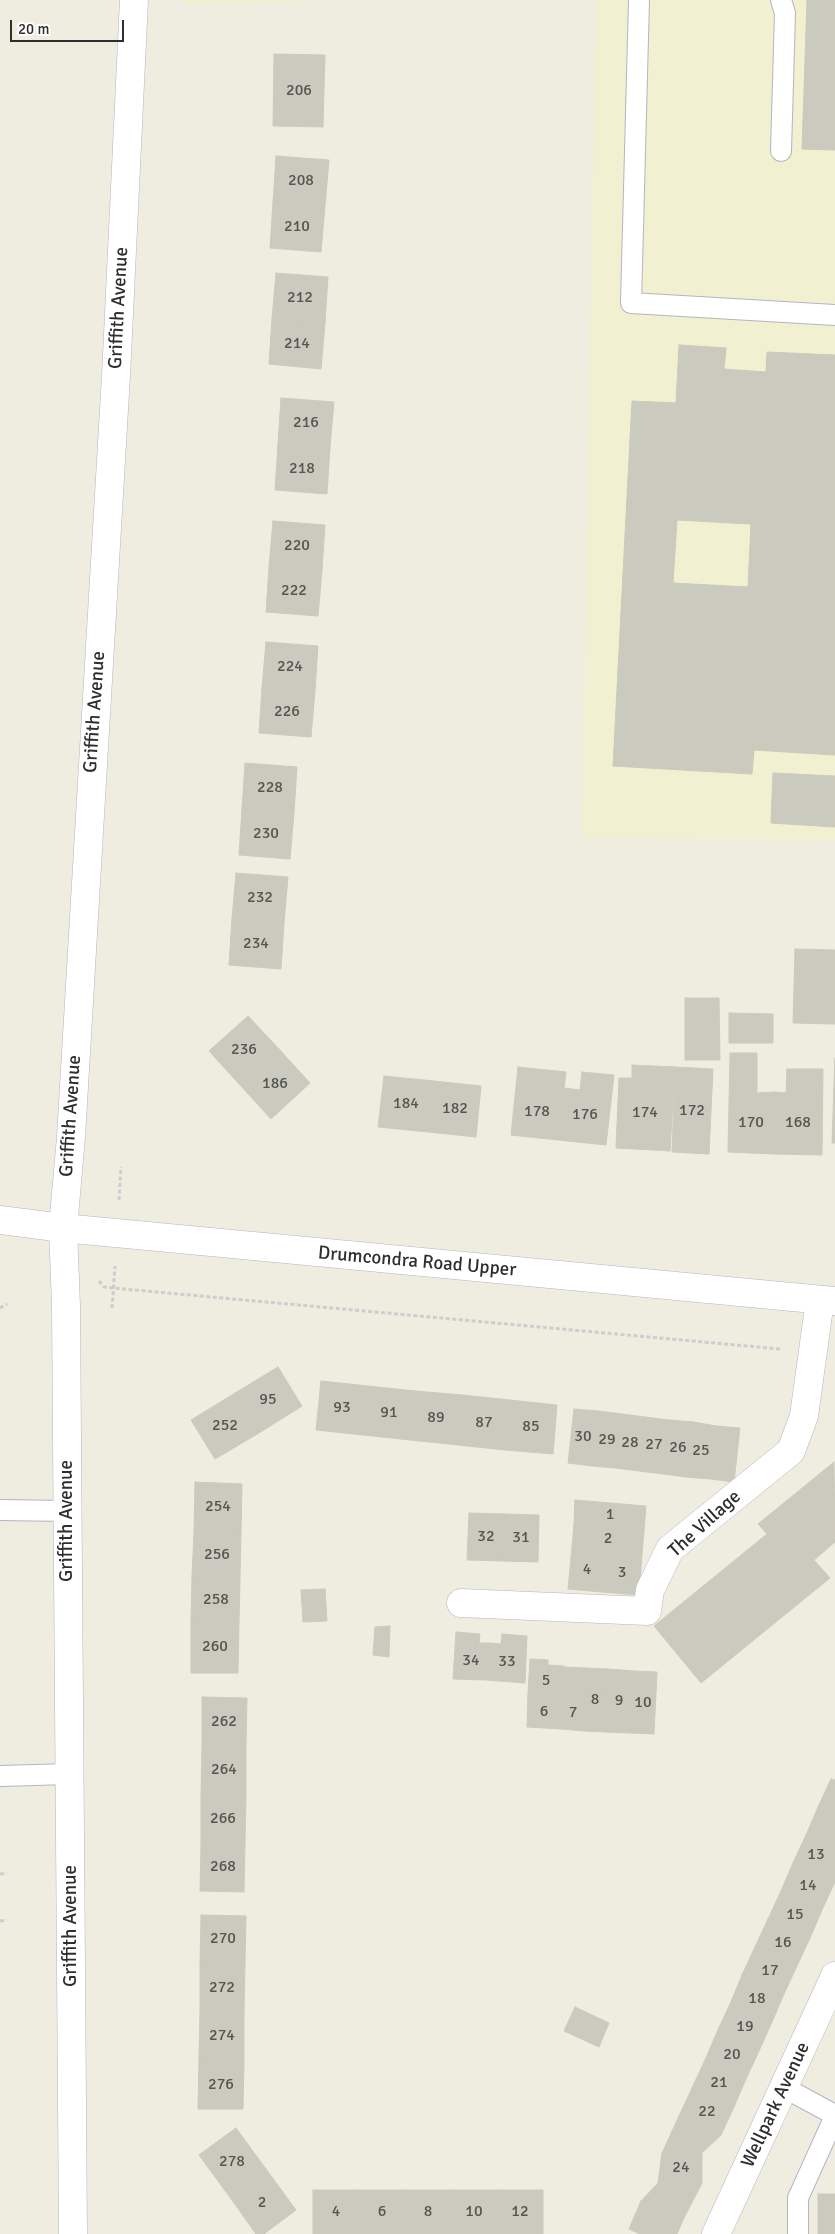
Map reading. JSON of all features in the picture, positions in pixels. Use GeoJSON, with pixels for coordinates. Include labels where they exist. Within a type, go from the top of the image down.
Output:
{"type":"FeatureCollection","features":[{"type":"Feature","properties":{"kind":"main road","name":"Griffith Avenue"},"geometry":{"type":"LineString","coordinates":[[73,2234],[66,1306],[63,1228],[115,395],[134,0]]}},
{"type":"Feature","properties":{"kind":"main road","name":"Drumcondra Road Upper"},"geometry":{"type":"LineString","coordinates":[[0,1220],[63,1228],[827,1300]]}},
{"type":"Feature","properties":{"kind":"main road","name":"The Village"},"geometry":{"type":"LineString","coordinates":[[461,1603],[647,1611],[650,1590],[670,1549],[791,1451],[804,1416],[813,1352],[827,1300]]}},
{"type":"Feature","properties":{"kind":"main road","name":"Wellpark Avenue"},"geometry":{"type":"LineString","coordinates":[[716,2234],[785,2088],[835,1976]]}},
{"type":"Feature","properties":{"kind":"lane"},"geometry":{"type":"LineString","coordinates":[[639,0],[631,303],[835,315]]}},
{"type":"Feature","properties":{"kind":"lane"},"geometry":{"type":"LineString","coordinates":[[780,0],[785,13],[781,150]]}},
{"type":"Feature","properties":{"kind":"lane"},"geometry":{"type":"LineString","coordinates":[[0,1510],[67,1511]]}},
{"type":"Feature","properties":{"kind":"lane"},"geometry":{"type":"LineString","coordinates":[[0,1776],[69,1774]]}},
{"type":"Feature","properties":{"kind":"lane"},"geometry":{"type":"LineString","coordinates":[[785,2088],[835,2115],[798,2198],[798,2234]]}},
{"type":"Feature","properties":{"kind":"path"},"geometry":{"type":"LineString","coordinates":[[99,1280],[104,1287],[124,1290],[813,1352]]}},
{"type":"Feature","properties":{"kind":"path"},"geometry":{"type":"LineString","coordinates":[[0,1308],[7,1304]]}},
{"type":"Feature","properties":{"kind":"path"},"geometry":{"type":"LineString","coordinates":[[0,1874],[7,1874]]}},
{"type":"Feature","properties":{"kind":"path"},"geometry":{"type":"LineString","coordinates":[[0,1920],[7,1920]]}},
{"type":"Feature","properties":{"kind":"shaded area"},"geometry":{"type":"Polygon","coordinates":[[[183,0],[335,0],[183,4],[183,0]]]}},
{"type":"Feature","properties":{"kind":"shaded area"},"geometry":{"type":"Polygon","coordinates":[[[596,0],[835,0],[835,840],[582,838],[596,0]]]}},
{"type":"Feature","properties":{"kind":"building"},"geometry":{"type":"Polygon","coordinates":[[[807,0],[835,0],[835,150],[802,149],[807,0]]]}},
{"type":"Feature","properties":{"kind":"building"},"geometry":{"type":"Polygon","coordinates":[[[274,54],[325,55],[323,127],[273,126],[274,54]]]}},
{"type":"Feature","properties":{"kind":"building"},"geometry":{"type":"Polygon","coordinates":[[[276,156],[329,160],[325,206],[273,202],[276,156]]]}},
{"type":"Feature","properties":{"kind":"building"},"geometry":{"type":"Polygon","coordinates":[[[273,202],[325,206],[321,252],[270,248],[273,202]]]}},
{"type":"Feature","properties":{"kind":"building"},"geometry":{"type":"Polygon","coordinates":[[[276,273],[328,277],[325,323],[272,319],[276,273]]]}},
{"type":"Feature","properties":{"kind":"building"},"geometry":{"type":"Polygon","coordinates":[[[272,319],[325,323],[321,369],[269,364],[272,319]]]}},
{"type":"Feature","properties":{"kind":"building"},"geometry":{"type":"Polygon","coordinates":[[[679,345],[726,348],[724,369],[766,372],[767,352],[835,355],[835,755],[754,750],[752,774],[613,766],[632,401],[676,403],[679,345]],[[677,520],[673,583],[748,587],[751,524],[677,520]]]}},
{"type":"Feature","properties":{"kind":"building"},"geometry":{"type":"Polygon","coordinates":[[[281,398],[334,402],[330,448],[278,444],[281,398]]]}},
{"type":"Feature","properties":{"kind":"building"},"geometry":{"type":"Polygon","coordinates":[[[278,444],[330,448],[327,494],[275,490],[278,444]]]}},
{"type":"Feature","properties":{"kind":"building"},"geometry":{"type":"Polygon","coordinates":[[[273,521],[325,525],[322,570],[269,567],[273,521]]]}},
{"type":"Feature","properties":{"kind":"building"},"geometry":{"type":"Polygon","coordinates":[[[269,567],[322,570],[318,616],[266,612],[269,567]]]}},
{"type":"Feature","properties":{"kind":"building"},"geometry":{"type":"Polygon","coordinates":[[[266,642],[318,646],[315,691],[262,688],[266,642]]]}},
{"type":"Feature","properties":{"kind":"building"},"geometry":{"type":"Polygon","coordinates":[[[262,688],[315,691],[311,737],[259,733],[262,688]]]}},
{"type":"Feature","properties":{"kind":"building"},"geometry":{"type":"Polygon","coordinates":[[[245,763],[297,767],[294,813],[242,809],[245,763]]]}},
{"type":"Feature","properties":{"kind":"building"},"geometry":{"type":"Polygon","coordinates":[[[773,773],[835,776],[835,827],[771,823],[773,773]]]}},
{"type":"Feature","properties":{"kind":"building"},"geometry":{"type":"Polygon","coordinates":[[[242,809],[294,813],[290,859],[239,855],[242,809]]]}},
{"type":"Feature","properties":{"kind":"building"},"geometry":{"type":"Polygon","coordinates":[[[236,873],[288,877],[284,923],[232,919],[236,873]]]}},
{"type":"Feature","properties":{"kind":"building"},"geometry":{"type":"Polygon","coordinates":[[[232,919],[284,923],[281,969],[229,965],[232,919]]]}},
{"type":"Feature","properties":{"kind":"building"},"geometry":{"type":"Polygon","coordinates":[[[795,949],[835,950],[835,1024],[793,1023],[795,949]]]}},
{"type":"Feature","properties":{"kind":"building"},"geometry":{"type":"Polygon","coordinates":[[[685,998],[719,998],[720,1060],[685,1060],[685,998]]]}},
{"type":"Feature","properties":{"kind":"building"},"geometry":{"type":"Polygon","coordinates":[[[729,1013],[773,1014],[773,1043],[729,1043],[729,1013]]]}},
{"type":"Feature","properties":{"kind":"building"},"geometry":{"type":"Polygon","coordinates":[[[248,1016],[279,1049],[240,1085],[209,1051],[248,1016]]]}},
{"type":"Feature","properties":{"kind":"building"},"geometry":{"type":"Polygon","coordinates":[[[279,1049],[310,1083],[271,1119],[240,1085],[279,1049]]]}},
{"type":"Feature","properties":{"kind":"building"},"geometry":{"type":"Polygon","coordinates":[[[730,1053],[757,1053],[757,1093],[774,1092],[774,1154],[728,1152],[730,1053]]]}},
{"type":"Feature","properties":{"kind":"building"},"geometry":{"type":"Polygon","coordinates":[[[835,1058],[835,1143],[832,1143],[835,1058]]]}},
{"type":"Feature","properties":{"kind":"building"},"geometry":{"type":"Polygon","coordinates":[[[632,1065],[675,1067],[670,1151],[616,1148],[619,1078],[632,1078],[632,1065]]]}},
{"type":"Feature","properties":{"kind":"building"},"geometry":{"type":"Polygon","coordinates":[[[518,1067],[566,1072],[558,1140],[511,1135],[518,1067]]]}},
{"type":"Feature","properties":{"kind":"building"},"geometry":{"type":"Polygon","coordinates":[[[675,1067],[713,1069],[709,1154],[672,1152],[675,1067]]]}},
{"type":"Feature","properties":{"kind":"building"},"geometry":{"type":"Polygon","coordinates":[[[787,1069],[823,1069],[822,1155],[774,1154],[774,1092],[786,1093],[787,1069]]]}},
{"type":"Feature","properties":{"kind":"building"},"geometry":{"type":"Polygon","coordinates":[[[582,1072],[614,1075],[606,1145],[558,1140],[564,1088],[580,1090],[582,1072]]]}},
{"type":"Feature","properties":{"kind":"building"},"geometry":{"type":"Polygon","coordinates":[[[384,1076],[434,1081],[428,1132],[378,1127],[384,1076]]]}},
{"type":"Feature","properties":{"kind":"building"},"geometry":{"type":"Polygon","coordinates":[[[434,1081],[481,1086],[476,1137],[428,1132],[434,1081]]]}},
{"type":"Feature","properties":{"kind":"building"},"geometry":{"type":"Polygon","coordinates":[[[278,1367],[302,1406],[259,1433],[235,1393],[278,1367]]]}},
{"type":"Feature","properties":{"kind":"building"},"geometry":{"type":"Polygon","coordinates":[[[321,1381],[368,1386],[363,1435],[316,1430],[321,1381]]]}},
{"type":"Feature","properties":{"kind":"building"},"geometry":{"type":"Polygon","coordinates":[[[368,1386],[415,1391],[410,1440],[363,1435],[368,1386]]]}},
{"type":"Feature","properties":{"kind":"building"},"geometry":{"type":"Polygon","coordinates":[[[415,1391],[463,1395],[458,1445],[410,1440],[415,1391]]]}},
{"type":"Feature","properties":{"kind":"building"},"geometry":{"type":"Polygon","coordinates":[[[235,1393],[259,1433],[215,1459],[191,1420],[235,1393]]]}},
{"type":"Feature","properties":{"kind":"building"},"geometry":{"type":"Polygon","coordinates":[[[463,1395],[510,1400],[505,1450],[458,1445],[463,1395]]]}},
{"type":"Feature","properties":{"kind":"building"},"geometry":{"type":"Polygon","coordinates":[[[510,1400],[557,1405],[553,1454],[505,1450],[510,1400]]]}},
{"type":"Feature","properties":{"kind":"building"},"geometry":{"type":"Polygon","coordinates":[[[574,1409],[598,1411],[592,1466],[568,1463],[574,1409]]]}},
{"type":"Feature","properties":{"kind":"building"},"geometry":{"type":"Polygon","coordinates":[[[598,1411],[622,1414],[615,1468],[592,1466],[598,1411]]]}},
{"type":"Feature","properties":{"kind":"building"},"geometry":{"type":"Polygon","coordinates":[[[622,1414],[645,1417],[639,1471],[615,1468],[622,1414]]]}},
{"type":"Feature","properties":{"kind":"building"},"geometry":{"type":"Polygon","coordinates":[[[645,1417],[669,1420],[663,1474],[639,1471],[645,1417]]]}},
{"type":"Feature","properties":{"kind":"building"},"geometry":{"type":"Polygon","coordinates":[[[669,1420],[693,1422],[686,1477],[663,1474],[669,1420]]]}},
{"type":"Feature","properties":{"kind":"building"},"geometry":{"type":"Polygon","coordinates":[[[693,1422],[716,1426],[710,1479],[686,1477],[693,1422]]]}},
{"type":"Feature","properties":{"kind":"building"},"geometry":{"type":"Polygon","coordinates":[[[716,1426],[740,1428],[734,1482],[710,1479],[716,1426]]]}},
{"type":"Feature","properties":{"kind":"building"},"geometry":{"type":"Polygon","coordinates":[[[834,1462],[835,1542],[814,1560],[830,1578],[701,1683],[654,1626],[767,1534],[758,1524],[834,1462]]]}},
{"type":"Feature","properties":{"kind":"building"},"geometry":{"type":"Polygon","coordinates":[[[195,1482],[242,1484],[241,1532],[194,1531],[195,1482]]]}},
{"type":"Feature","properties":{"kind":"building"},"geometry":{"type":"Polygon","coordinates":[[[575,1500],[646,1506],[644,1531],[574,1524],[575,1500]]]}},
{"type":"Feature","properties":{"kind":"building"},"geometry":{"type":"Polygon","coordinates":[[[469,1513],[504,1514],[503,1561],[467,1560],[469,1513]]]}},
{"type":"Feature","properties":{"kind":"building"},"geometry":{"type":"Polygon","coordinates":[[[504,1514],[539,1515],[538,1562],[503,1561],[504,1514]]]}},
{"type":"Feature","properties":{"kind":"building"},"geometry":{"type":"Polygon","coordinates":[[[574,1524],[644,1531],[642,1554],[572,1547],[574,1524]]]}},
{"type":"Feature","properties":{"kind":"building"},"geometry":{"type":"Polygon","coordinates":[[[194,1531],[241,1532],[240,1578],[192,1577],[194,1531]]]}},
{"type":"Feature","properties":{"kind":"building"},"geometry":{"type":"Polygon","coordinates":[[[572,1547],[606,1551],[602,1592],[568,1589],[572,1547]]]}},
{"type":"Feature","properties":{"kind":"building"},"geometry":{"type":"Polygon","coordinates":[[[606,1551],[642,1554],[639,1595],[602,1592],[606,1551]]]}},
{"type":"Feature","properties":{"kind":"building"},"geometry":{"type":"Polygon","coordinates":[[[192,1577],[240,1578],[239,1622],[191,1621],[192,1577]]]}},
{"type":"Feature","properties":{"kind":"building"},"geometry":{"type":"Polygon","coordinates":[[[325,1589],[327,1621],[303,1622],[301,1590],[325,1589]]]}},
{"type":"Feature","properties":{"kind":"building"},"geometry":{"type":"Polygon","coordinates":[[[191,1621],[239,1622],[238,1673],[191,1673],[191,1621]]]}},
{"type":"Feature","properties":{"kind":"building"},"geometry":{"type":"Polygon","coordinates":[[[390,1626],[389,1657],[373,1655],[375,1627],[390,1626]]]}},
{"type":"Feature","properties":{"kind":"building"},"geometry":{"type":"Polygon","coordinates":[[[456,1632],[480,1634],[479,1643],[490,1643],[486,1680],[453,1679],[456,1632]]]}},
{"type":"Feature","properties":{"kind":"building"},"geometry":{"type":"Polygon","coordinates":[[[502,1634],[527,1636],[525,1683],[486,1680],[490,1643],[501,1644],[502,1634]]]}},
{"type":"Feature","properties":{"kind":"building"},"geometry":{"type":"Polygon","coordinates":[[[530,1659],[548,1660],[548,1665],[564,1666],[562,1696],[528,1694],[530,1659]]]}},
{"type":"Feature","properties":{"kind":"building"},"geometry":{"type":"Polygon","coordinates":[[[564,1667],[586,1668],[583,1731],[561,1729],[564,1667]]]}},
{"type":"Feature","properties":{"kind":"building"},"geometry":{"type":"Polygon","coordinates":[[[586,1668],[608,1669],[605,1732],[583,1731],[586,1668]]]}},
{"type":"Feature","properties":{"kind":"building"},"geometry":{"type":"Polygon","coordinates":[[[608,1669],[633,1671],[630,1733],[605,1732],[608,1669]]]}},
{"type":"Feature","properties":{"kind":"building"},"geometry":{"type":"Polygon","coordinates":[[[633,1671],[657,1672],[654,1734],[630,1733],[633,1671]]]}},
{"type":"Feature","properties":{"kind":"building"},"geometry":{"type":"Polygon","coordinates":[[[528,1694],[562,1696],[561,1729],[527,1727],[528,1694]]]}},
{"type":"Feature","properties":{"kind":"building"},"geometry":{"type":"Polygon","coordinates":[[[202,1697],[247,1698],[246,1746],[202,1746],[202,1697]]]}},
{"type":"Feature","properties":{"kind":"building"},"geometry":{"type":"Polygon","coordinates":[[[202,1746],[246,1746],[246,1795],[201,1794],[202,1746]]]}},
{"type":"Feature","properties":{"kind":"building"},"geometry":{"type":"Polygon","coordinates":[[[831,1779],[835,1780],[835,1814],[818,1807],[831,1779]]]}},
{"type":"Feature","properties":{"kind":"building"},"geometry":{"type":"Polygon","coordinates":[[[201,1794],[246,1795],[245,1843],[201,1843],[201,1794]]]}},
{"type":"Feature","properties":{"kind":"building"},"geometry":{"type":"Polygon","coordinates":[[[818,1807],[835,1814],[835,1848],[806,1835],[818,1807]]]}},
{"type":"Feature","properties":{"kind":"building"},"geometry":{"type":"Polygon","coordinates":[[[806,1835],[835,1848],[835,1882],[793,1863],[806,1835]]]}},
{"type":"Feature","properties":{"kind":"building"},"geometry":{"type":"Polygon","coordinates":[[[201,1843],[245,1843],[244,1892],[200,1891],[201,1843]]]}},
{"type":"Feature","properties":{"kind":"building"},"geometry":{"type":"Polygon","coordinates":[[[793,1863],[835,1882],[822,1910],[781,1891],[793,1863]]]}},
{"type":"Feature","properties":{"kind":"building"},"geometry":{"type":"Polygon","coordinates":[[[781,1891],[822,1910],[810,1938],[768,1919],[781,1891]]]}},
{"type":"Feature","properties":{"kind":"building"},"geometry":{"type":"Polygon","coordinates":[[[201,1915],[246,1916],[245,1964],[200,1963],[201,1915]]]}},
{"type":"Feature","properties":{"kind":"building"},"geometry":{"type":"Polygon","coordinates":[[[768,1919],[810,1938],[797,1966],[755,1947],[768,1919]]]}},
{"type":"Feature","properties":{"kind":"building"},"geometry":{"type":"Polygon","coordinates":[[[755,1947],[797,1966],[784,1994],[742,1975],[755,1947]]]}},
{"type":"Feature","properties":{"kind":"building"},"geometry":{"type":"Polygon","coordinates":[[[200,1963],[245,1964],[244,2012],[200,2012],[200,1963]]]}},
{"type":"Feature","properties":{"kind":"building"},"geometry":{"type":"Polygon","coordinates":[[[742,1975],[784,1994],[772,2022],[730,2004],[742,1975]]]}},
{"type":"Feature","properties":{"kind":"building"},"geometry":{"type":"Polygon","coordinates":[[[730,2004],[772,2022],[759,2051],[717,2032],[730,2004]]]}},
{"type":"Feature","properties":{"kind":"building"},"geometry":{"type":"Polygon","coordinates":[[[575,2007],[609,2023],[599,2047],[564,2031],[575,2007]]]}},
{"type":"Feature","properties":{"kind":"building"},"geometry":{"type":"Polygon","coordinates":[[[200,2012],[244,2012],[244,2061],[199,2060],[200,2012]]]}},
{"type":"Feature","properties":{"kind":"building"},"geometry":{"type":"Polygon","coordinates":[[[717,2032],[759,2051],[746,2079],[705,2060],[717,2032]]]}},
{"type":"Feature","properties":{"kind":"building"},"geometry":{"type":"Polygon","coordinates":[[[199,2060],[244,2061],[243,2109],[198,2109],[199,2060]]]}},
{"type":"Feature","properties":{"kind":"building"},"geometry":{"type":"Polygon","coordinates":[[[705,2060],[746,2079],[734,2107],[692,2088],[705,2060]]]}},
{"type":"Feature","properties":{"kind":"building"},"geometry":{"type":"Polygon","coordinates":[[[692,2088],[734,2107],[721,2135],[679,2116],[692,2088]]]}},
{"type":"Feature","properties":{"kind":"building"},"geometry":{"type":"Polygon","coordinates":[[[679,2116],[721,2135],[702,2153],[662,2153],[679,2116]]]}},
{"type":"Feature","properties":{"kind":"building"},"geometry":{"type":"Polygon","coordinates":[[[236,2128],[266,2169],[229,2196],[199,2155],[236,2128]]]}},
{"type":"Feature","properties":{"kind":"building"},"geometry":{"type":"Polygon","coordinates":[[[662,2153],[702,2153],[702,2183],[658,2183],[662,2153]]]}},
{"type":"Feature","properties":{"kind":"building"},"geometry":{"type":"Polygon","coordinates":[[[266,2169],[296,2210],[264,2234],[256,2234],[229,2196],[266,2169]]]}},
{"type":"Feature","properties":{"kind":"building"},"geometry":{"type":"Polygon","coordinates":[[[658,2183],[702,2183],[683,2220],[641,2201],[658,2183]]]}},
{"type":"Feature","properties":{"kind":"building"},"geometry":{"type":"Polygon","coordinates":[[[313,2190],[359,2190],[359,2234],[313,2234],[313,2190]]]}},
{"type":"Feature","properties":{"kind":"building"},"geometry":{"type":"Polygon","coordinates":[[[359,2190],[405,2190],[405,2234],[359,2234],[359,2190]]]}},
{"type":"Feature","properties":{"kind":"building"},"geometry":{"type":"Polygon","coordinates":[[[405,2190],[451,2190],[451,2234],[405,2234],[405,2190]]]}},
{"type":"Feature","properties":{"kind":"building"},"geometry":{"type":"Polygon","coordinates":[[[451,2190],[497,2190],[497,2234],[451,2234],[451,2190]]]}},
{"type":"Feature","properties":{"kind":"building"},"geometry":{"type":"Polygon","coordinates":[[[497,2190],[543,2190],[543,2234],[497,2234],[497,2190]]]}},
{"type":"Feature","properties":{"kind":"building"},"geometry":{"type":"Polygon","coordinates":[[[818,2194],[835,2194],[835,2234],[818,2234],[818,2194]]]}},
{"type":"Feature","properties":{"kind":"building"},"geometry":{"type":"Polygon","coordinates":[[[641,2201],[683,2220],[677,2234],[640,2234],[629,2229],[641,2201]]]}}]}
